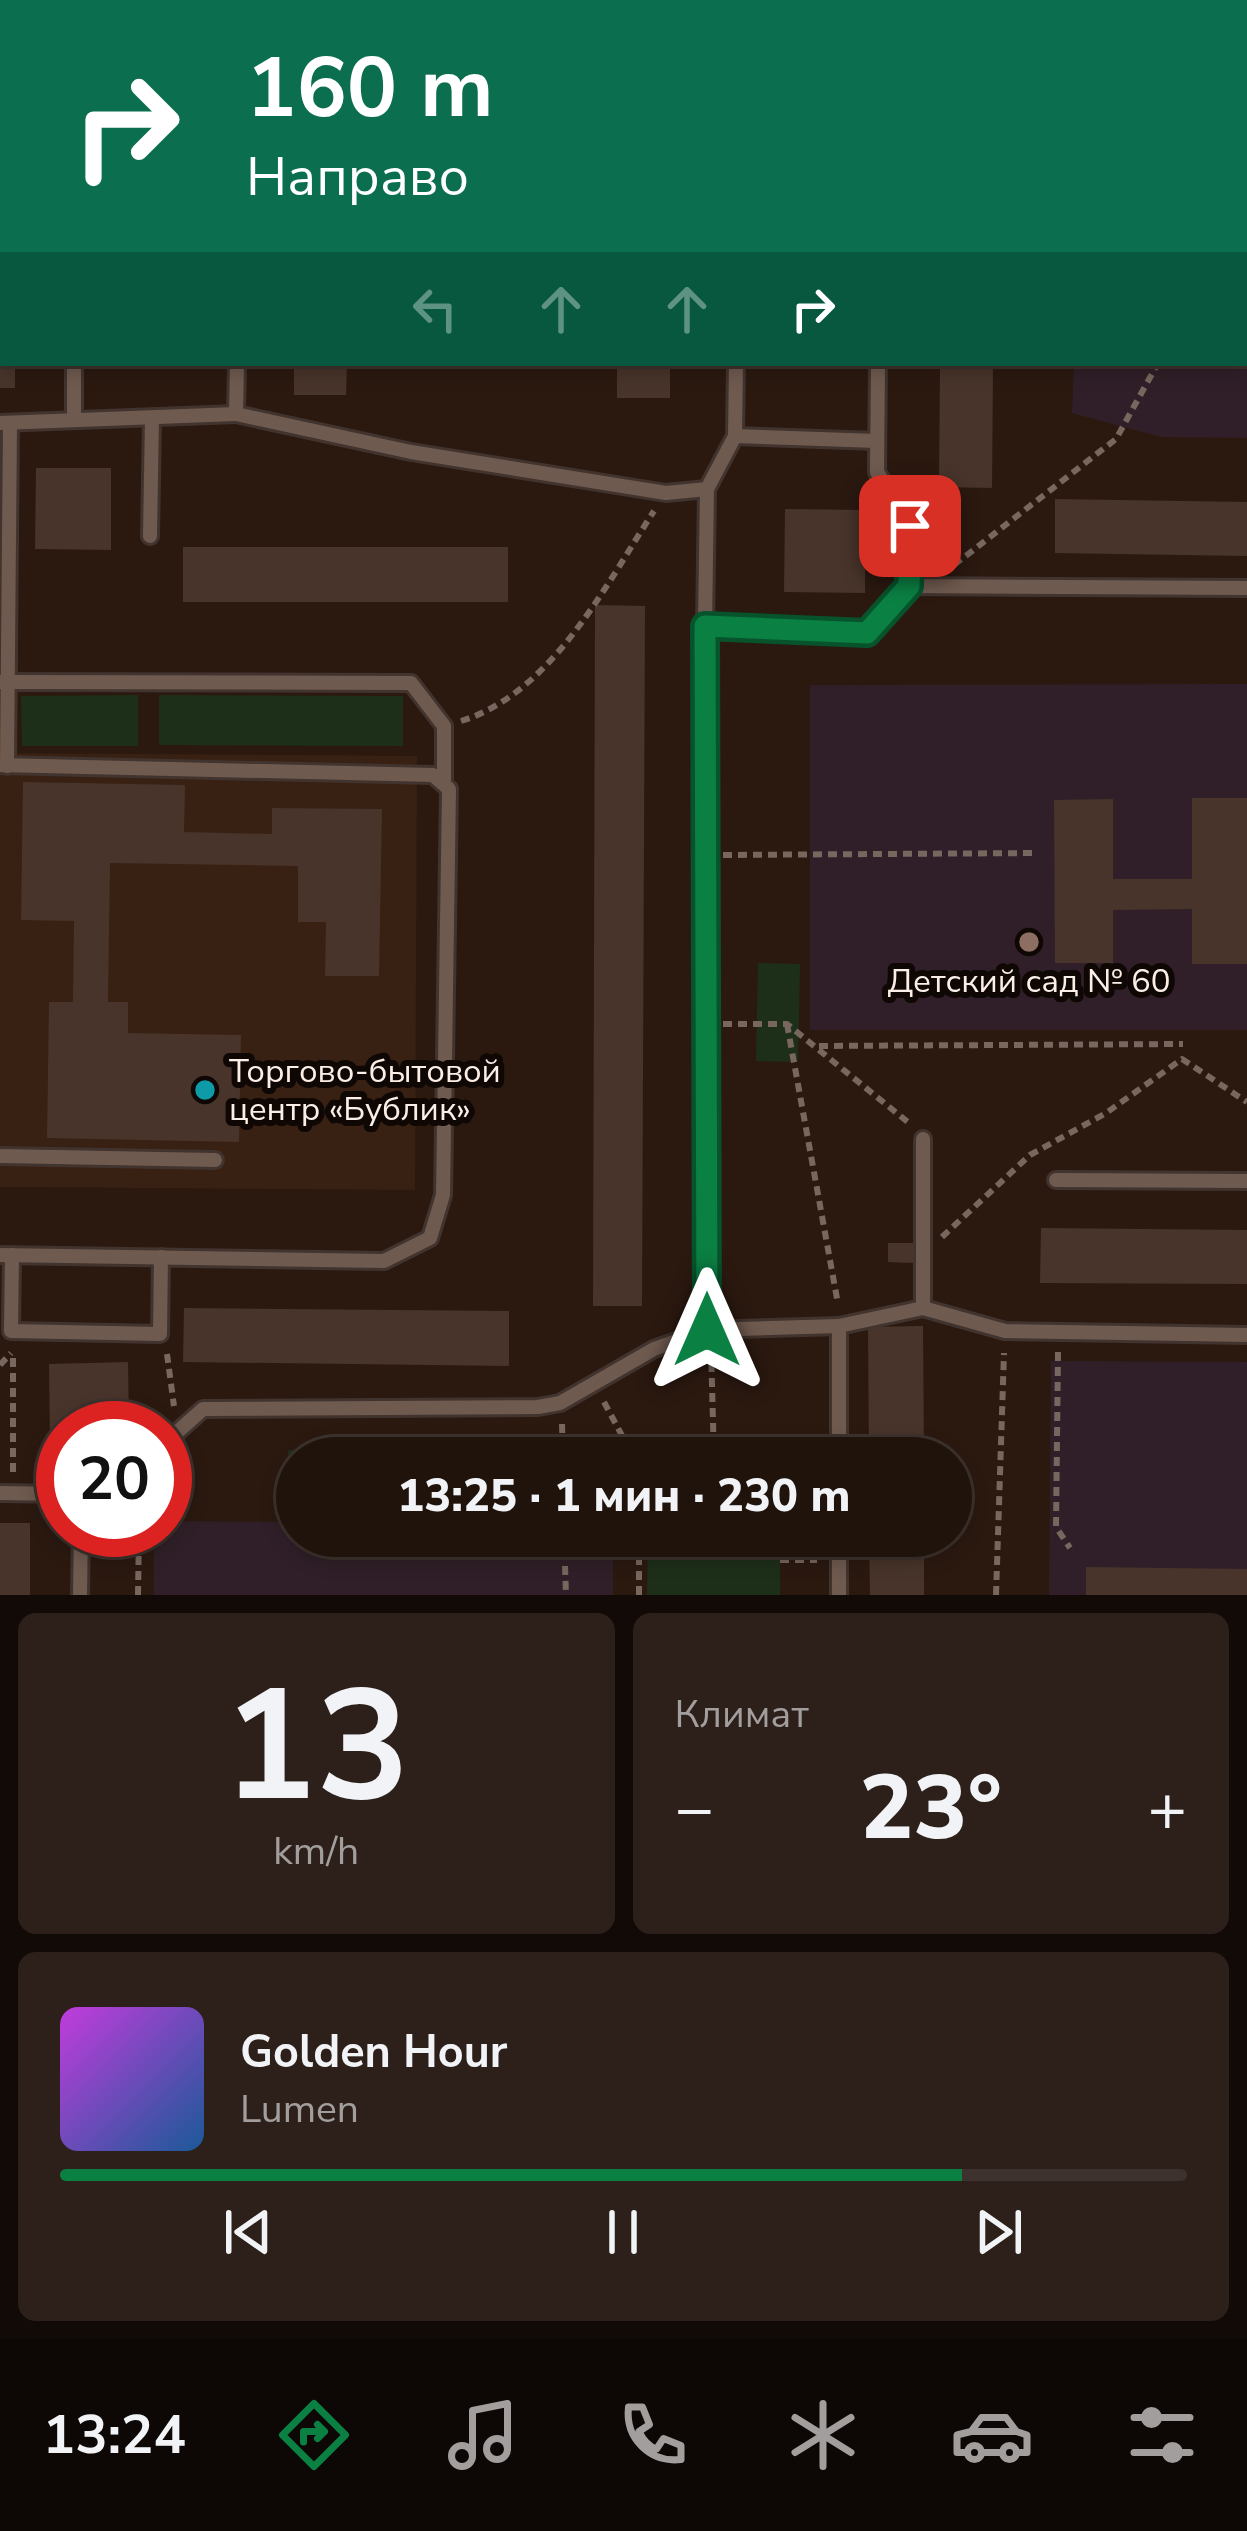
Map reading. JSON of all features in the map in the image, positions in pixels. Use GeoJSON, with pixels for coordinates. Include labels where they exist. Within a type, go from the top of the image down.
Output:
{"type":"FeatureCollection","features":[{"type":"Feature","properties":{"kind":"lane"},"geometry":{"type":"LineString","coordinates":[[74,366],[74,420]]}},
{"type":"Feature","properties":{"kind":"lane"},"geometry":{"type":"LineString","coordinates":[[236,414],[237,366]]}},
{"type":"Feature","properties":{"kind":"lane"},"geometry":{"type":"LineString","coordinates":[[707,1330],[707,489],[735,436],[736,366]]}},
{"type":"Feature","properties":{"kind":"lane"},"geometry":{"type":"LineString","coordinates":[[705,626],[867,633],[909,586],[910,526],[877,472],[878,366]]}},
{"type":"Feature","properties":{"kind":"lane"},"geometry":{"type":"LineString","coordinates":[[161,1258],[160,1334],[11,1331],[6,1255],[384,1261],[430,1238],[443,1195],[449,789],[433,775],[4,765],[5,423],[236,414],[411,452],[666,493],[707,489]]}},
{"type":"Feature","properties":{"kind":"lane"},"geometry":{"type":"LineString","coordinates":[[150,536],[152,418]]}},
{"type":"Feature","properties":{"kind":"lane"},"geometry":{"type":"LineString","coordinates":[[735,436],[877,441]]}},
{"type":"Feature","properties":{"kind":"lane"},"geometry":{"type":"LineString","coordinates":[[909,586],[1247,588]]}},
{"type":"Feature","properties":{"kind":"lane"},"geometry":{"type":"LineString","coordinates":[[4,682],[411,683],[444,726],[443,780]]}},
{"type":"Feature","properties":{"kind":"lane"},"geometry":{"type":"LineString","coordinates":[[922,1308],[923,1139]]}},
{"type":"Feature","properties":{"kind":"lane"},"geometry":{"type":"LineString","coordinates":[[0,1156],[215,1160]]}},
{"type":"Feature","properties":{"kind":"lane"},"geometry":{"type":"LineString","coordinates":[[1056,1180],[1247,1181]]}},
{"type":"Feature","properties":{"kind":"lane"},"geometry":{"type":"LineString","coordinates":[[192,1417],[203,1409],[560,1403],[654,1349],[707,1330],[839,1325],[922,1308],[1006,1331],[1247,1335]]}},
{"type":"Feature","properties":{"kind":"lane"},"geometry":{"type":"LineString","coordinates":[[839,1325],[839,1437]]}},
{"type":"Feature","properties":{"kind":"lane"},"geometry":{"type":"LineString","coordinates":[[6,1493],[36,1494]]}},
{"type":"Feature","properties":{"kind":"lane"},"geometry":{"type":"LineString","coordinates":[[80,1595],[81,1557]]}},
{"type":"Feature","properties":{"kind":"lane"},"geometry":{"type":"LineString","coordinates":[[839,1560],[839,1595]]}},
{"type":"Feature","properties":{"kind":"path"},"geometry":{"type":"LineString","coordinates":[[937,587],[962,555],[1116,439],[1156,366]]}},
{"type":"Feature","properties":{"kind":"path"},"geometry":{"type":"LineString","coordinates":[[444,726],[496,710],[574,633],[666,493]]}},
{"type":"Feature","properties":{"kind":"path"},"geometry":{"type":"LineString","coordinates":[[707,855],[1037,853]]}},
{"type":"Feature","properties":{"kind":"path"},"geometry":{"type":"LineString","coordinates":[[707,1024],[787,1024],[899,1111],[923,1139]]}},
{"type":"Feature","properties":{"kind":"path"},"geometry":{"type":"LineString","coordinates":[[787,1024],[839,1325]]}},
{"type":"Feature","properties":{"kind":"path"},"geometry":{"type":"LineString","coordinates":[[819,1046],[1183,1044]]}},
{"type":"Feature","properties":{"kind":"path"},"geometry":{"type":"LineString","coordinates":[[922,1243],[936,1243],[1030,1155],[1106,1113],[1183,1059],[1247,1102]]}},
{"type":"Feature","properties":{"kind":"path"},"geometry":{"type":"LineString","coordinates":[[707,1330],[713,1437]]}},
{"type":"Feature","properties":{"kind":"path"},"geometry":{"type":"LineString","coordinates":[[996,1595],[1006,1331]]}},
{"type":"Feature","properties":{"kind":"path"},"geometry":{"type":"LineString","coordinates":[[160,1334],[166,1341],[173,1401]]}},
{"type":"Feature","properties":{"kind":"path"},"geometry":{"type":"LineString","coordinates":[[1059,1335],[1056,1527],[1070,1548]]}},
{"type":"Feature","properties":{"kind":"path"},"geometry":{"type":"LineString","coordinates":[[0,1365],[13,1350],[6,1493]]}},
{"type":"Feature","properties":{"kind":"path"},"geometry":{"type":"LineString","coordinates":[[593,1383],[623,1437]]}},
{"type":"Feature","properties":{"kind":"path"},"geometry":{"type":"LineString","coordinates":[[560,1403],[562,1437]]}},
{"type":"Feature","properties":{"kind":"path"},"geometry":{"type":"LineString","coordinates":[[138,1595],[139,1557]]}},
{"type":"Feature","properties":{"kind":"path"},"geometry":{"type":"LineString","coordinates":[[565,1557],[566,1595]]}},
{"type":"Feature","properties":{"kind":"path"},"geometry":{"type":"LineString","coordinates":[[639,1557],[639,1595]]}},
{"type":"Feature","properties":{"kind":"path"},"geometry":{"type":"LineString","coordinates":[[780,1559],[839,1560]]}},
{"type":"Feature","properties":{"kind":"shaded area"},"geometry":{"type":"Polygon","coordinates":[[[1074,366],[1247,366],[1247,438],[1161,437],[1072,413],[1074,366]]]}},
{"type":"Feature","properties":{"kind":"shaded area","name":"Детский сад № 60"},"geometry":{"type":"Polygon","coordinates":[[[1247,684],[1247,1030],[810,1030],[810,685],[1247,684]]]}},
{"type":"Feature","properties":{"kind":"shaded area"},"geometry":{"type":"Polygon","coordinates":[[[0,753],[417,756],[415,1190],[0,1187],[0,753]]]}},
{"type":"Feature","properties":{"kind":"shaded area"},"geometry":{"type":"Polygon","coordinates":[[[1051,1361],[1247,1362],[1247,1595],[1049,1595],[1051,1361]]]}},
{"type":"Feature","properties":{"kind":"shaded area"},"geometry":{"type":"Polygon","coordinates":[[[192,1521],[276,1522],[276,1557],[613,1557],[613,1595],[154,1595],[154,1557],[192,1557],[192,1521]]]}},
{"type":"Feature","properties":{"kind":"green space"},"geometry":{"type":"Polygon","coordinates":[[[138,695],[138,746],[22,746],[21,696],[138,695]]]}},
{"type":"Feature","properties":{"kind":"green space"},"geometry":{"type":"Polygon","coordinates":[[[159,695],[403,696],[403,746],[159,745],[159,695]]]}},
{"type":"Feature","properties":{"kind":"green space"},"geometry":{"type":"Polygon","coordinates":[[[758,963],[800,964],[798,1062],[756,1061],[758,963]]]}},
{"type":"Feature","properties":{"kind":"green space"},"geometry":{"type":"Polygon","coordinates":[[[648,1557],[780,1557],[780,1595],[647,1595],[648,1557]]]}},
{"type":"Feature","properties":{"kind":"building"},"geometry":{"type":"Polygon","coordinates":[[[0,366],[15,366],[15,388],[0,388],[0,366]]]}},
{"type":"Feature","properties":{"kind":"building"},"geometry":{"type":"Polygon","coordinates":[[[294,366],[347,366],[346,395],[294,395],[294,366]]]}},
{"type":"Feature","properties":{"kind":"building"},"geometry":{"type":"Polygon","coordinates":[[[617,366],[670,366],[670,398],[617,398],[617,366]]]}},
{"type":"Feature","properties":{"kind":"building"},"geometry":{"type":"Polygon","coordinates":[[[940,366],[993,366],[992,488],[939,487],[940,366]]]}},
{"type":"Feature","properties":{"kind":"building"},"geometry":{"type":"Polygon","coordinates":[[[36,468],[111,468],[111,550],[35,549],[36,468]]]}},
{"type":"Feature","properties":{"kind":"building"},"geometry":{"type":"Polygon","coordinates":[[[1055,499],[1247,502],[1247,556],[1055,553],[1055,499]]]}},
{"type":"Feature","properties":{"kind":"building"},"geometry":{"type":"Polygon","coordinates":[[[785,509],[865,510],[865,593],[784,592],[785,509]]]}},
{"type":"Feature","properties":{"kind":"building"},"geometry":{"type":"Polygon","coordinates":[[[183,547],[508,547],[508,602],[183,602],[183,547]]]}},
{"type":"Feature","properties":{"kind":"building"},"geometry":{"type":"Polygon","coordinates":[[[595,605],[645,606],[642,1306],[593,1306],[595,605]]]}},
{"type":"Feature","properties":{"kind":"building"},"geometry":{"type":"Polygon","coordinates":[[[23,782],[185,785],[184,832],[272,834],[272,808],[382,809],[379,976],[325,976],[326,922],[298,922],[298,866],[110,863],[108,1002],[128,1002],[128,1033],[241,1035],[239,1142],[47,1138],[49,1002],[73,1002],[74,921],[21,920],[23,782]]]}},
{"type":"Feature","properties":{"kind":"building"},"geometry":{"type":"Polygon","coordinates":[[[1192,798],[1247,798],[1247,964],[1192,964],[1192,909],[1113,910],[1113,963],[1055,963],[1054,800],[1113,799],[1113,879],[1192,879],[1192,798]]]}},
{"type":"Feature","properties":{"kind":"building"},"geometry":{"type":"Polygon","coordinates":[[[1041,1228],[1247,1230],[1247,1284],[1040,1283],[1041,1228]]]}},
{"type":"Feature","properties":{"kind":"building"},"geometry":{"type":"Polygon","coordinates":[[[888,1243],[913,1243],[913,1263],[888,1262],[888,1243]]]}},
{"type":"Feature","properties":{"kind":"building"},"geometry":{"type":"Polygon","coordinates":[[[184,1308],[509,1311],[509,1366],[183,1362],[184,1308]]]}},
{"type":"Feature","properties":{"kind":"building"},"geometry":{"type":"Polygon","coordinates":[[[923,1326],[924,1437],[869,1437],[868,1327],[923,1326]]]}},
{"type":"Feature","properties":{"kind":"building"},"geometry":{"type":"Polygon","coordinates":[[[128,1362],[129,1401],[49,1401],[49,1364],[128,1362]]]}},
{"type":"Feature","properties":{"kind":"building"},"geometry":{"type":"Polygon","coordinates":[[[0,1523],[30,1523],[30,1595],[0,1595],[0,1523]]]}},
{"type":"Feature","properties":{"kind":"building"},"geometry":{"type":"Polygon","coordinates":[[[869,1557],[924,1557],[924,1595],[870,1595],[869,1557]]]}},
{"type":"Feature","properties":{"kind":"building"},"geometry":{"type":"Polygon","coordinates":[[[1086,1567],[1247,1569],[1247,1595],[1086,1595],[1086,1567]]]}},
{"type":"Feature","properties":{"kind":"place","name":"Детский сад № 60"},"geometry":{"type":"Point","coordinates":[1029,942]}},
{"type":"Feature","properties":{"kind":"place","name":"Торгово-бытовой центр «Бублик»"},"geometry":{"type":"Point","coordinates":[205,1090]}},
{"type":"Feature","properties":{"kind":"route"},"geometry":{"type":"LineString","coordinates":[[707,1330],[705,626],[867,633],[909,586],[910,526]]}}]}
